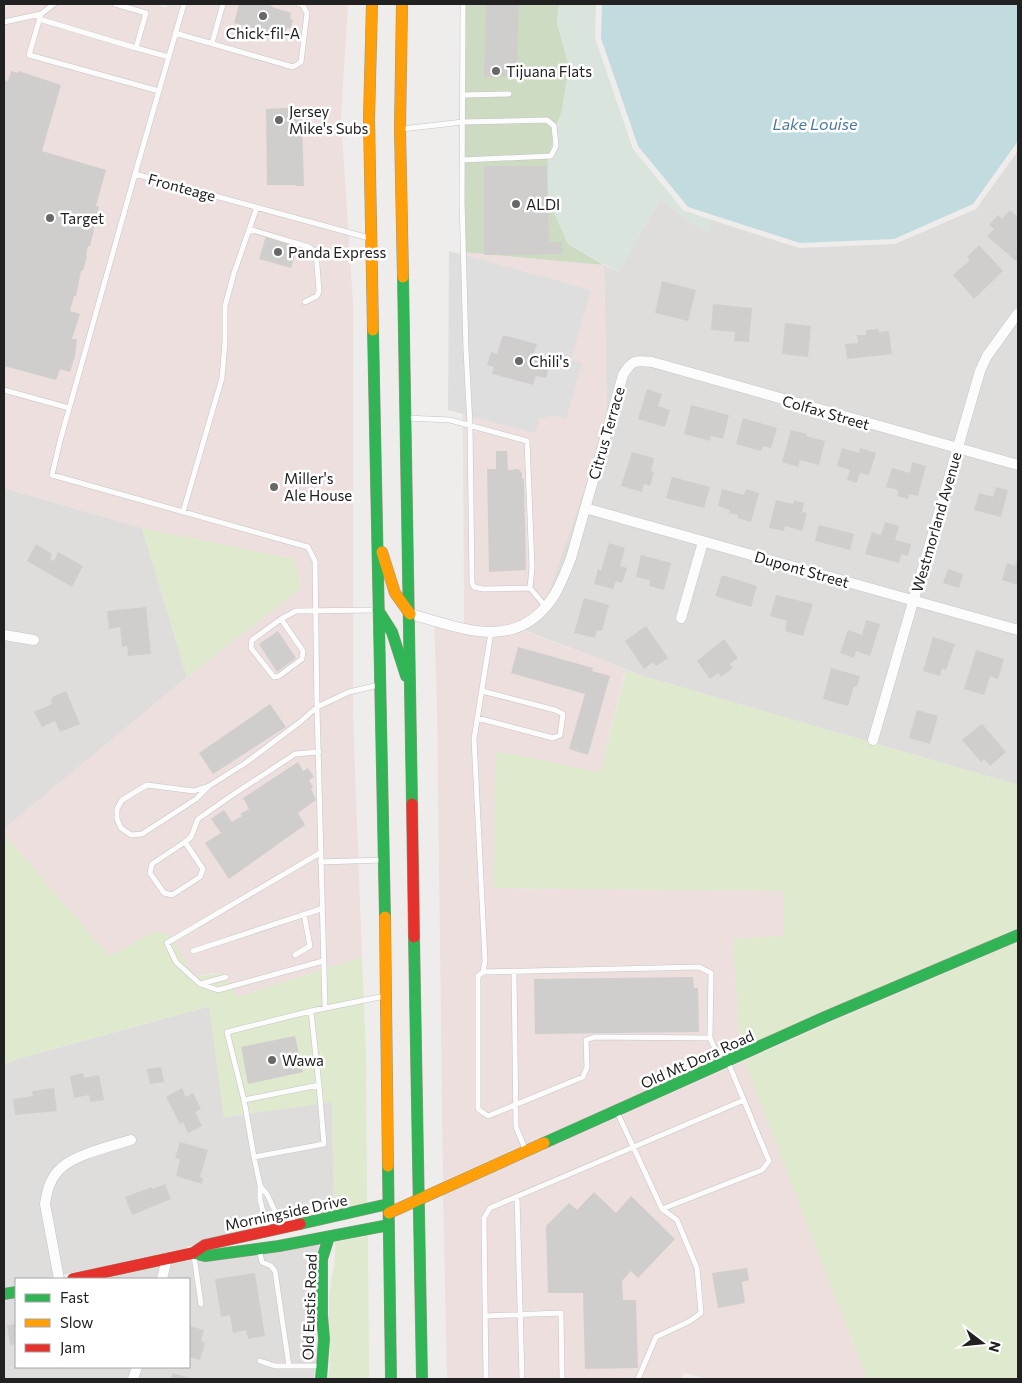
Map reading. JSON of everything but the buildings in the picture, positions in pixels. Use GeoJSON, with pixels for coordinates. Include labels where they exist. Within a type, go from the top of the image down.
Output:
{"type":"FeatureCollection","features":[{"type":"Feature","properties":{"kind":"main road"},"geometry":{"type":"LineString","coordinates":[[372,4],[369,119],[386,996],[391,1379]]}},
{"type":"Feature","properties":{"kind":"main road"},"geometry":{"type":"LineString","coordinates":[[402,4],[400,129],[422,1379]]}},
{"type":"Feature","properties":{"kind":"main road"},"geometry":{"type":"LineString","coordinates":[[377,534],[395,596],[401,606],[410,614]]}},
{"type":"Feature","properties":{"kind":"main road"},"geometry":{"type":"LineString","coordinates":[[378,610],[392,632],[411,692]]}},
{"type":"Feature","properties":{"kind":"main road","name":"Old Mt Dora Road"},"geometry":{"type":"LineString","coordinates":[[388,1208],[420,1198],[825,1018],[1018,935]]}},
{"type":"Feature","properties":{"kind":"main road","name":"Morningside Drive"},"geometry":{"type":"LineString","coordinates":[[77,1278],[193,1253],[205,1245],[388,1208]]}},
{"type":"Feature","properties":{"kind":"main road","name":"Morningside Drive"},"geometry":{"type":"LineString","coordinates":[[193,1253],[205,1256],[272,1247],[389,1225]]}},
{"type":"Feature","properties":{"kind":"main road"},"geometry":{"type":"LineString","coordinates":[[268,1231],[272,1247]]}},
{"type":"Feature","properties":{"kind":"main road","name":"Old Eustis Road"},"geometry":{"type":"LineString","coordinates":[[321,1379],[323,1366],[322,1259],[329,1237]]}},
{"type":"Feature","properties":{"kind":"street","name":"Westmorland Avenue"},"geometry":{"type":"LineString","coordinates":[[874,740],[956,448],[980,371],[987,356],[1018,313]]}},
{"type":"Feature","properties":{"kind":"street","name":"Colfax Street"},"geometry":{"type":"LineString","coordinates":[[635,361],[652,362],[1018,465]]}},
{"type":"Feature","properties":{"kind":"street","name":"Citrus Terrace"},"geometry":{"type":"LineString","coordinates":[[410,614],[474,630],[501,632],[514,629],[529,622],[546,607],[560,585],[571,558],[623,375],[635,361]]}},
{"type":"Feature","properties":{"kind":"street","name":"Dupont Street"},"geometry":{"type":"LineString","coordinates":[[585,508],[1018,630]]}},
{"type":"Feature","properties":{"kind":"street"},"geometry":{"type":"LineString","coordinates":[[681,618],[703,542]]}},
{"type":"Feature","properties":{"kind":"street"},"geometry":{"type":"LineString","coordinates":[[4,635],[34,640]]}},
{"type":"Feature","properties":{"kind":"street"},"geometry":{"type":"LineString","coordinates":[[59,1278],[45,1204],[51,1181],[67,1163],[130,1140]]}},
{"type":"Feature","properties":{"kind":"street"},"geometry":{"type":"LineString","coordinates":[[162,1278],[167,1258]]}},
{"type":"Feature","properties":{"kind":"lane"},"geometry":{"type":"LineString","coordinates":[[54,4],[40,17],[29,55],[159,92]]}},
{"type":"Feature","properties":{"kind":"lane"},"geometry":{"type":"LineString","coordinates":[[114,4],[146,13],[136,48]]}},
{"type":"Feature","properties":{"kind":"lane","name":"Fronteage"},"geometry":{"type":"LineString","coordinates":[[184,4],[135,174],[371,239]]}},
{"type":"Feature","properties":{"kind":"lane"},"geometry":{"type":"LineString","coordinates":[[212,43],[223,4]]}},
{"type":"Feature","properties":{"kind":"lane"},"geometry":{"type":"LineString","coordinates":[[175,33],[293,67],[301,62],[307,13],[302,4],[299,4]]}},
{"type":"Feature","properties":{"kind":"lane"},"geometry":{"type":"LineString","coordinates":[[463,4],[462,160],[466,350],[470,425],[472,583],[474,587],[483,590],[530,588]]}},
{"type":"Feature","properties":{"kind":"lane"},"geometry":{"type":"LineString","coordinates":[[4,22],[11,19],[40,17],[169,57]]}},
{"type":"Feature","properties":{"kind":"lane"},"geometry":{"type":"LineString","coordinates":[[463,95],[509,94]]}},
{"type":"Feature","properties":{"kind":"lane"},"geometry":{"type":"LineString","coordinates":[[400,129],[463,122],[547,120],[554,126],[556,146],[551,156],[462,160]]}},
{"type":"Feature","properties":{"kind":"lane"},"geometry":{"type":"LineString","coordinates":[[135,174],[52,475],[308,547],[315,561],[321,909],[325,1008]]}},
{"type":"Feature","properties":{"kind":"lane"},"geometry":{"type":"LineString","coordinates":[[184,512],[222,378],[226,342],[225,306],[256,207]]}},
{"type":"Feature","properties":{"kind":"lane"},"geometry":{"type":"LineString","coordinates":[[249,230],[309,247],[316,252],[319,291],[317,296],[305,302]]}},
{"type":"Feature","properties":{"kind":"lane"},"geometry":{"type":"LineString","coordinates":[[4,390],[69,408]]}},
{"type":"Feature","properties":{"kind":"lane"},"geometry":{"type":"LineString","coordinates":[[406,418],[450,420],[527,441],[532,567],[530,588],[546,607]]}},
{"type":"Feature","properties":{"kind":"lane"},"geometry":{"type":"LineString","coordinates":[[281,619],[303,651],[302,659],[280,676],[274,677],[251,648],[252,640],[281,619],[296,611],[378,610]]}},
{"type":"Feature","properties":{"kind":"lane"},"geometry":{"type":"LineString","coordinates":[[483,972],[485,961],[474,739],[491,632]]}},
{"type":"Feature","properties":{"kind":"lane"},"geometry":{"type":"LineString","coordinates":[[210,786],[194,791],[147,785],[122,800],[117,810],[117,819],[121,828],[131,835],[142,834],[196,799],[210,786],[244,764],[317,707],[349,692],[379,684]]}},
{"type":"Feature","properties":{"kind":"lane"},"geometry":{"type":"LineString","coordinates":[[477,718],[553,738],[560,735],[563,714],[555,710],[482,691]]}},
{"type":"Feature","properties":{"kind":"lane"},"geometry":{"type":"LineString","coordinates":[[185,842],[203,869],[200,878],[172,895],[164,893],[150,873],[152,864],[185,842],[190,837],[198,819],[295,754],[319,752]]}},
{"type":"Feature","properties":{"kind":"lane"},"geometry":{"type":"LineString","coordinates":[[320,853],[167,943],[176,962],[200,984],[218,990],[323,961]]}},
{"type":"Feature","properties":{"kind":"lane"},"geometry":{"type":"LineString","coordinates":[[320,862],[383,860]]}},
{"type":"Feature","properties":{"kind":"lane"},"geometry":{"type":"LineString","coordinates":[[193,951],[321,909]]}},
{"type":"Feature","properties":{"kind":"lane"},"geometry":{"type":"LineString","coordinates":[[295,956],[310,946],[304,914]]}},
{"type":"Feature","properties":{"kind":"lane"},"geometry":{"type":"LineString","coordinates":[[662,1209],[762,1170],[769,1161],[744,1100],[710,1038],[711,973],[699,967],[483,972],[478,976],[478,1109],[488,1116],[583,1077],[586,1067],[586,1040],[595,1036],[710,1038]]}},
{"type":"Feature","properties":{"kind":"lane"},"geometry":{"type":"LineString","coordinates":[[514,971],[516,1127],[526,1152]]}},
{"type":"Feature","properties":{"kind":"lane"},"geometry":{"type":"LineString","coordinates":[[200,984],[226,977]]}},
{"type":"Feature","properties":{"kind":"lane"},"geometry":{"type":"LineString","coordinates":[[268,1231],[260,1200],[260,1185],[244,1100],[227,1032],[311,1011],[386,996]]}},
{"type":"Feature","properties":{"kind":"lane"},"geometry":{"type":"LineString","coordinates":[[254,1158],[324,1144],[311,1011]]}},
{"type":"Feature","properties":{"kind":"lane"},"geometry":{"type":"LineString","coordinates":[[244,1100],[319,1085]]}},
{"type":"Feature","properties":{"kind":"lane"},"geometry":{"type":"LineString","coordinates":[[486,1379],[484,1218],[490,1208],[744,1100]]}},
{"type":"Feature","properties":{"kind":"lane"},"geometry":{"type":"LineString","coordinates":[[617,1112],[662,1209],[677,1220],[697,1268],[701,1313],[690,1321],[656,1336],[638,1379]]}},
{"type":"Feature","properties":{"kind":"lane"},"geometry":{"type":"LineString","coordinates":[[260,1185],[268,1196],[272,1210],[280,1217],[289,1220],[332,1213],[336,1217]]}},
{"type":"Feature","properties":{"kind":"lane"},"geometry":{"type":"LineString","coordinates":[[518,1196],[522,1379]]}},
{"type":"Feature","properties":{"kind":"lane"},"geometry":{"type":"LineString","coordinates":[[259,1248],[262,1262],[275,1270],[290,1366]]}},
{"type":"Feature","properties":{"kind":"lane"},"geometry":{"type":"LineString","coordinates":[[193,1253],[201,1304]]}},
{"type":"Feature","properties":{"kind":"lane"},"geometry":{"type":"LineString","coordinates":[[485,1316],[561,1313],[562,1379]]}},
{"type":"Feature","properties":{"kind":"lane"},"geometry":{"type":"LineString","coordinates":[[260,1361],[275,1366],[323,1366]]}},
{"type":"Feature","properties":{"kind":"shaded area"},"geometry":{"type":"Polygon","coordinates":[[[4,4],[154,4],[167,8],[167,4],[348,4],[341,118],[353,303],[353,714],[362,957],[238,997],[213,973],[194,977],[154,932],[109,956],[4,834],[4,829],[187,677],[301,588],[294,559],[142,528],[4,488],[4,4]]]}},
{"type":"Feature","properties":{"kind":"shaded area"},"geometry":{"type":"Polygon","coordinates":[[[559,4],[596,4],[595,38],[633,149],[683,210],[712,220],[707,234],[660,200],[618,272],[568,244],[547,198],[548,157],[562,111],[569,66],[557,23],[559,4]]]}},
{"type":"Feature","properties":{"kind":"shaded area"},"geometry":{"type":"Polygon","coordinates":[[[1018,151],[1018,785],[646,677],[511,625],[607,424],[604,265],[618,272],[660,200],[707,233],[712,220],[799,248],[895,244],[976,209],[1018,151]]]}},
{"type":"Feature","properties":{"kind":"shaded area"},"geometry":{"type":"Polygon","coordinates":[[[449,251],[591,290],[571,360],[582,363],[566,419],[552,415],[539,419],[535,433],[448,410],[449,251]],[[504,335],[497,354],[491,352],[487,365],[494,367],[492,374],[532,385],[536,376],[546,378],[552,358],[534,353],[536,344],[504,335]]]}},
{"type":"Feature","properties":{"kind":"shaded area"},"geometry":{"type":"Polygon","coordinates":[[[462,252],[604,265],[607,424],[545,604],[525,621],[512,626],[646,677],[625,672],[600,772],[494,888],[785,891],[783,936],[733,939],[740,1049],[443,1181],[437,706],[434,619],[464,623],[462,252]]]}},
{"type":"Feature","properties":{"kind":"shaded area"},"geometry":{"type":"Polygon","coordinates":[[[4,488],[142,528],[187,677],[4,829],[4,488]]]}},
{"type":"Feature","properties":{"kind":"shaded area"},"geometry":{"type":"Polygon","coordinates":[[[210,1006],[224,1117],[332,1102],[334,1211],[261,1225],[188,1246],[187,1248],[48,1278],[15,1278],[15,1285],[4,1288],[4,1064],[210,1006]]]}},
{"type":"Feature","properties":{"kind":"shaded area"},"geometry":{"type":"Polygon","coordinates":[[[744,1061],[867,1379],[707,1379],[684,1373],[682,1379],[447,1379],[443,1195],[744,1061]]]}},
{"type":"Feature","properties":{"kind":"shaded area"},"geometry":{"type":"Polygon","coordinates":[[[319,1245],[315,1259],[317,1339],[314,1379],[4,1379],[4,1301],[15,1298],[15,1368],[190,1368],[190,1278],[107,1278],[195,1260],[319,1245]]]}},
{"type":"Feature","properties":{"kind":"green space"},"geometry":{"type":"Polygon","coordinates":[[[466,4],[559,4],[557,23],[569,66],[562,111],[553,136],[568,244],[604,265],[462,252],[466,4]]]}},
{"type":"Feature","properties":{"kind":"green space"},"geometry":{"type":"Polygon","coordinates":[[[142,528],[294,559],[301,588],[187,677],[142,528]]]}},
{"type":"Feature","properties":{"kind":"green space"},"geometry":{"type":"Polygon","coordinates":[[[626,671],[1018,785],[1018,928],[740,1049],[733,939],[783,936],[784,891],[494,888],[495,751],[600,772],[626,671]]]}},
{"type":"Feature","properties":{"kind":"green space"},"geometry":{"type":"Polygon","coordinates":[[[4,834],[109,956],[154,932],[170,934],[194,977],[223,973],[238,997],[362,957],[366,1052],[367,1203],[334,1211],[332,1102],[224,1117],[209,1006],[4,1064],[4,834]]]}},
{"type":"Feature","properties":{"kind":"green space"},"geometry":{"type":"Polygon","coordinates":[[[1018,942],[1018,1379],[867,1379],[744,1061],[1018,942]]]}},
{"type":"Feature","properties":{"kind":"green space"},"geometry":{"type":"Polygon","coordinates":[[[368,1236],[369,1379],[328,1379],[330,1359],[329,1299],[335,1257],[335,1242],[368,1236]]]}},
{"type":"Feature","properties":{"kind":"water","name":"Lake Louise"},"geometry":{"type":"Polygon","coordinates":[[[602,4],[1018,4],[1018,141],[973,204],[894,239],[800,243],[688,207],[638,146],[601,38],[602,4]]]}},
{"type":"Feature","properties":{"kind":"traffic: fast"},"geometry":{"type":"LineString","coordinates":[[403,277],[412,804]]}},
{"type":"Feature","properties":{"kind":"traffic: fast"},"geometry":{"type":"LineString","coordinates":[[373,330],[385,917]]}},
{"type":"Feature","properties":{"kind":"traffic: fast"},"geometry":{"type":"LineString","coordinates":[[378,610],[392,632],[406,676]]}},
{"type":"Feature","properties":{"kind":"traffic: fast"},"geometry":{"type":"LineString","coordinates":[[544,1143],[825,1017],[1018,935]]}},
{"type":"Feature","properties":{"kind":"traffic: fast"},"geometry":{"type":"LineString","coordinates":[[414,937],[422,1379]]}},
{"type":"Feature","properties":{"kind":"traffic: fast"},"geometry":{"type":"LineString","coordinates":[[388,1166],[391,1379]]}},
{"type":"Feature","properties":{"kind":"traffic: fast"},"geometry":{"type":"LineString","coordinates":[[300,1224],[388,1204]]}},
{"type":"Feature","properties":{"kind":"traffic: fast"},"geometry":{"type":"LineString","coordinates":[[193,1253],[205,1256],[279,1246],[389,1225]]}},
{"type":"Feature","properties":{"kind":"traffic: fast"},"geometry":{"type":"LineString","coordinates":[[321,1379],[324,1339],[322,1259],[329,1237]]}},
{"type":"Feature","properties":{"kind":"traffic: fast"},"geometry":{"type":"LineString","coordinates":[[4,1294],[15,1292]]}},
{"type":"Feature","properties":{"kind":"traffic: slow"},"geometry":{"type":"LineString","coordinates":[[372,4],[369,119],[373,330]]}},
{"type":"Feature","properties":{"kind":"traffic: slow"},"geometry":{"type":"LineString","coordinates":[[402,4],[400,129],[403,277]]}},
{"type":"Feature","properties":{"kind":"traffic: slow"},"geometry":{"type":"LineString","coordinates":[[382,552],[395,593],[410,614]]}},
{"type":"Feature","properties":{"kind":"traffic: slow"},"geometry":{"type":"LineString","coordinates":[[385,917],[388,1166]]}},
{"type":"Feature","properties":{"kind":"traffic: slow"},"geometry":{"type":"LineString","coordinates":[[389,1213],[544,1143]]}},
{"type":"Feature","properties":{"kind":"traffic: jam"},"geometry":{"type":"LineString","coordinates":[[412,804],[414,937]]}},
{"type":"Feature","properties":{"kind":"traffic: jam"},"geometry":{"type":"LineString","coordinates":[[78,1278],[193,1253],[205,1245],[300,1224]]}},
{"type":"Feature","properties":{"kind":"place","name":"Chick-fil-A"},"geometry":{"type":"Point","coordinates":[263,16]}},
{"type":"Feature","properties":{"kind":"place","name":"Tijuana Flats"},"geometry":{"type":"Point","coordinates":[496,71]}},
{"type":"Feature","properties":{"kind":"place","name":"Jersey Mike's Subs"},"geometry":{"type":"Point","coordinates":[279,120]}},
{"type":"Feature","properties":{"kind":"place","name":"ALDI"},"geometry":{"type":"Point","coordinates":[516,204]}},
{"type":"Feature","properties":{"kind":"place","name":"Target"},"geometry":{"type":"Point","coordinates":[50,218]}},
{"type":"Feature","properties":{"kind":"place","name":"Panda Express"},"geometry":{"type":"Point","coordinates":[278,252]}},
{"type":"Feature","properties":{"kind":"place","name":"Chili's"},"geometry":{"type":"Point","coordinates":[519,361]}},
{"type":"Feature","properties":{"kind":"place","name":"Miller's Ale House"},"geometry":{"type":"Point","coordinates":[274,487]}},
{"type":"Feature","properties":{"kind":"place","name":"Wawa"},"geometry":{"type":"Point","coordinates":[272,1060]}}]}
